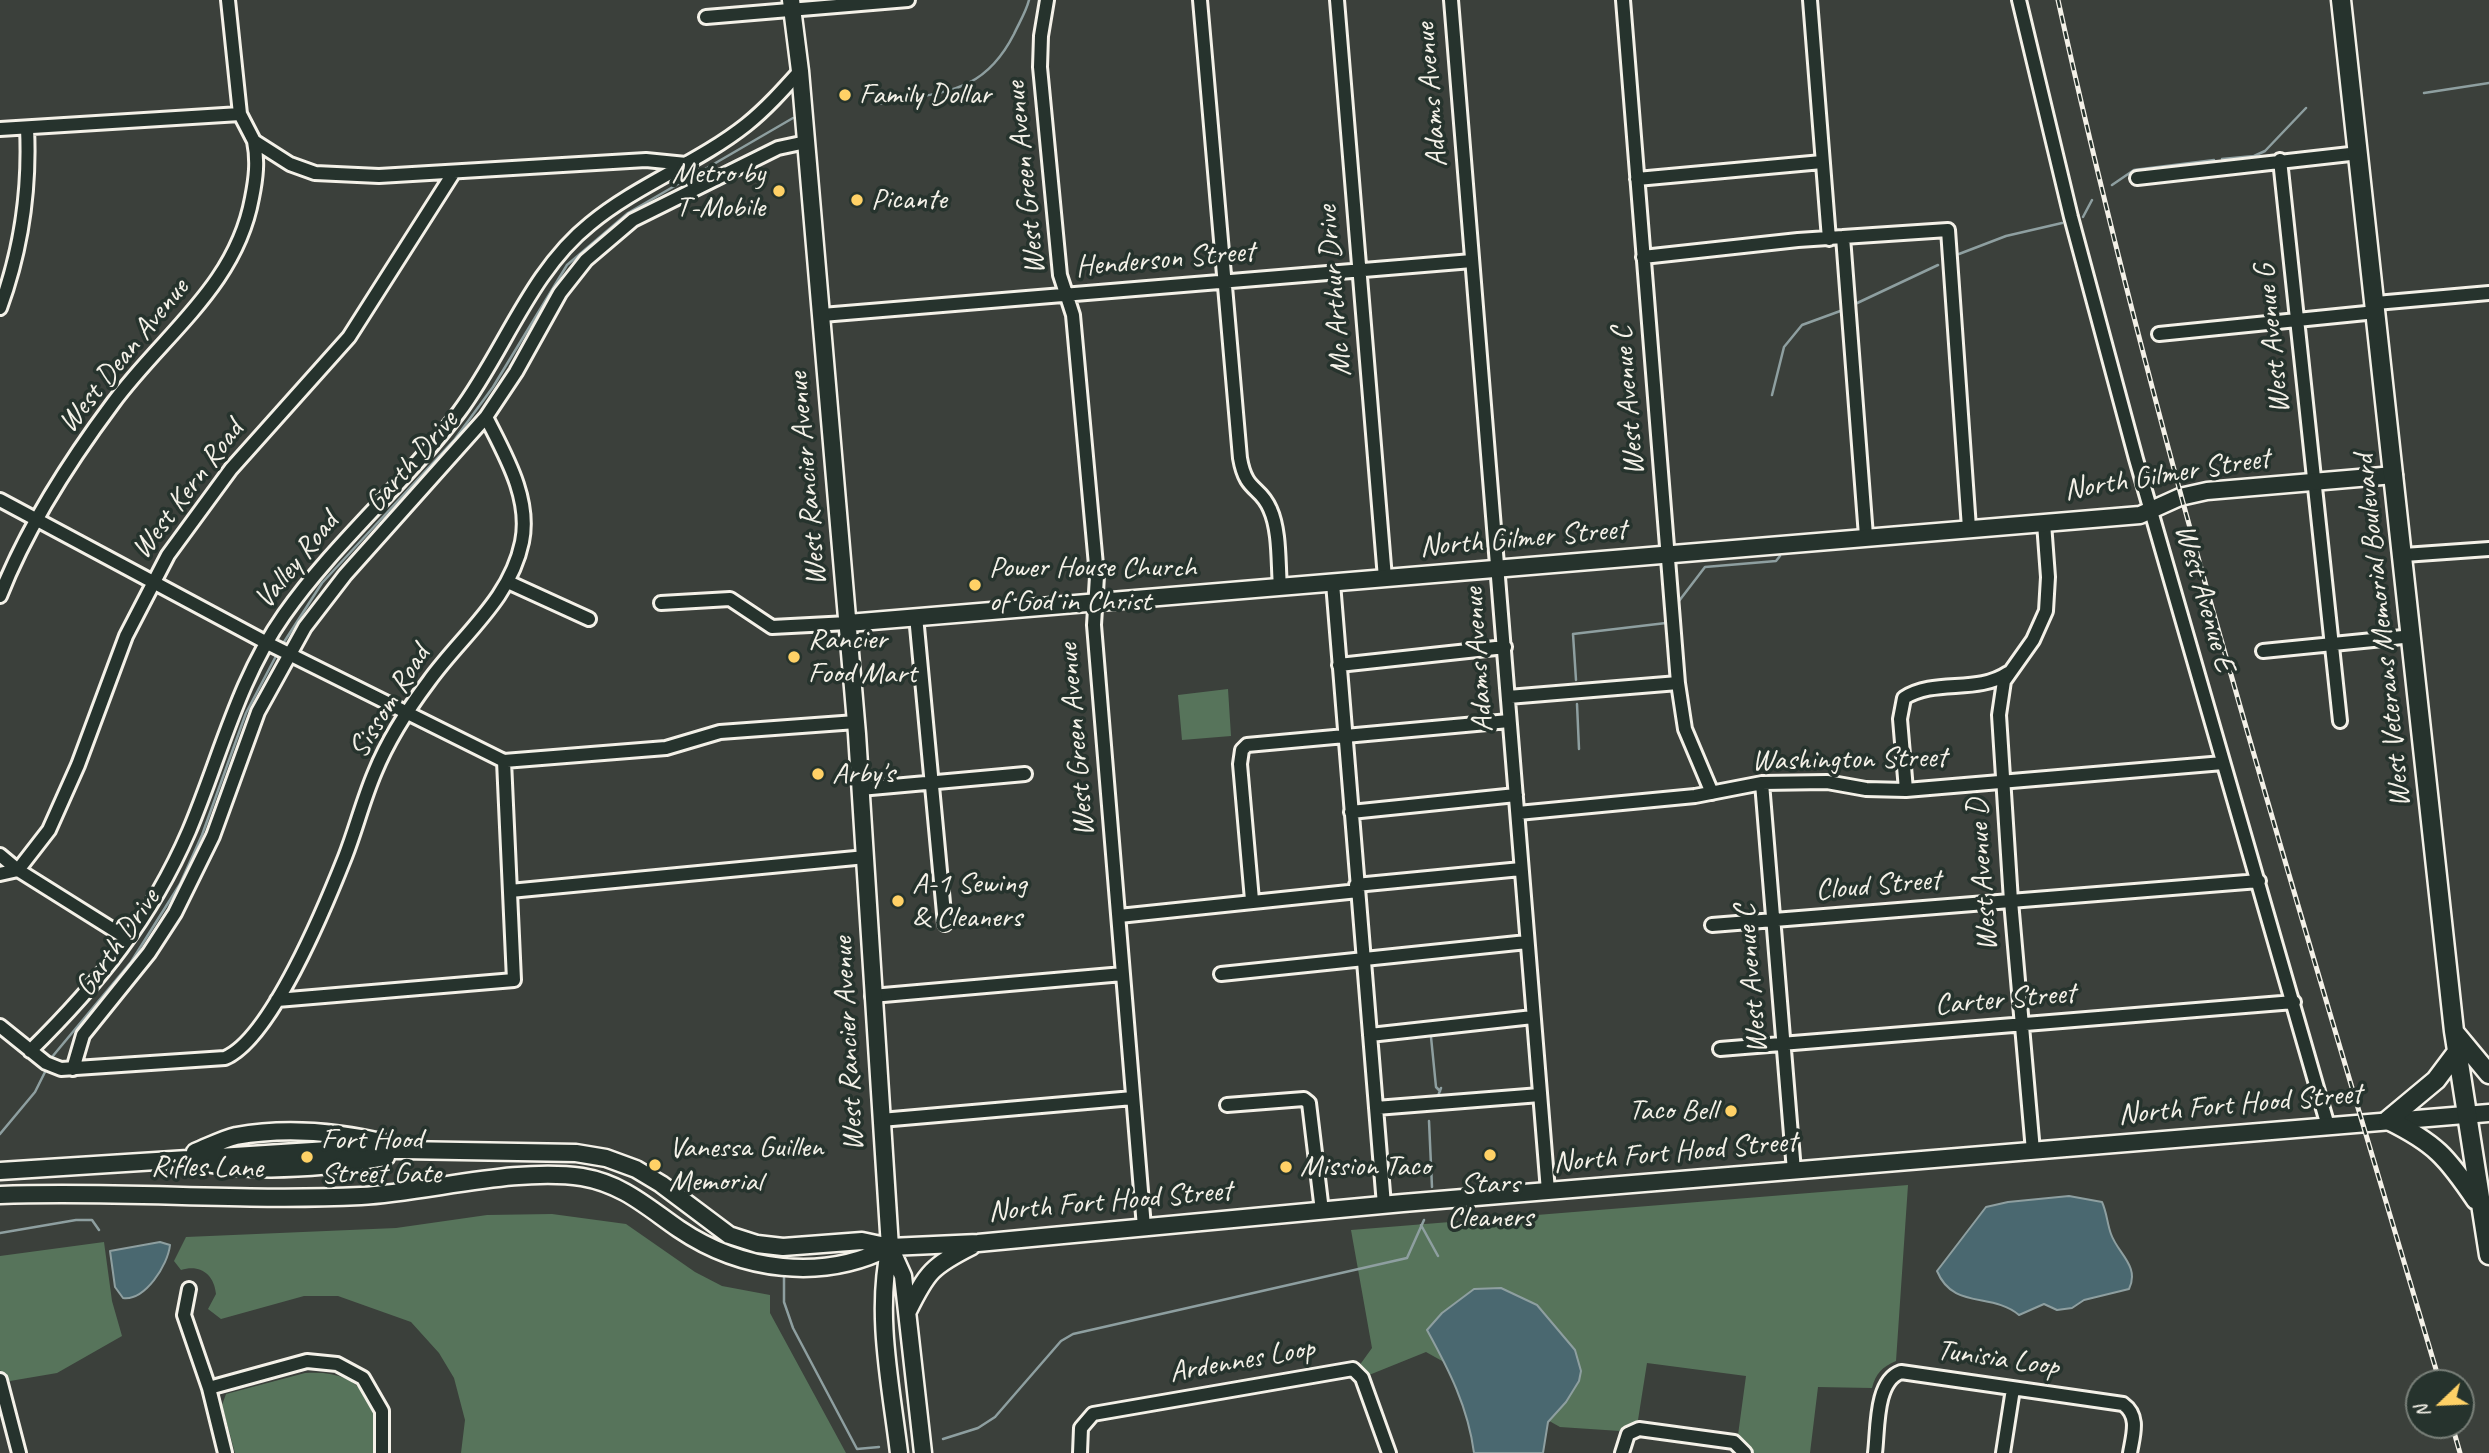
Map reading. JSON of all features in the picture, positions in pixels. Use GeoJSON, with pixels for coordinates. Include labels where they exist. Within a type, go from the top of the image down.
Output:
{"type":"FeatureCollection","features":[{"type":"Feature","properties":{"kind":"main road","name":"West Veterans Memorial Boulevard"},"geometry":{"type":"LineString","coordinates":[[2341,0],[2413,636],[2454,1031],[2489,1255]]}},
{"type":"Feature","properties":{"kind":"main road"},"geometry":{"type":"LineString","coordinates":[[2454,1031],[2489,1074]]}},
{"type":"Feature","properties":{"kind":"main road"},"geometry":{"type":"LineString","coordinates":[[2457,1052],[2437,1080],[2388,1120],[2422,1137],[2448,1158],[2480,1205]]}},
{"type":"Feature","properties":{"kind":"street"},"geometry":{"type":"LineString","coordinates":[[228,0],[240,114],[254,141],[290,164],[315,173],[379,177],[646,160],[686,164],[744,127],[800,71]]}},
{"type":"Feature","properties":{"kind":"street"},"geometry":{"type":"LineString","coordinates":[[706,17],[791,5],[908,0]]}},
{"type":"Feature","properties":{"kind":"street","name":"West Green Avenue"},"geometry":{"type":"LineString","coordinates":[[1047,0],[1041,36],[1040,67],[1057,253],[1060,275],[1073,315],[1097,576],[1095,603],[1144,1227]]}},
{"type":"Feature","properties":{"kind":"street"},"geometry":{"type":"LineString","coordinates":[[1200,0],[1242,472],[1245,480],[1265,500],[1272,514],[1280,587]]}},
{"type":"Feature","properties":{"kind":"street","name":"Mc Arthur Drive"},"geometry":{"type":"LineString","coordinates":[[1337,0],[1385,578]]}},
{"type":"Feature","properties":{"kind":"street","name":"Adams Avenue"},"geometry":{"type":"LineString","coordinates":[[1451,0],[1548,1191]]}},
{"type":"Feature","properties":{"kind":"street","name":"West Avenue C"},"geometry":{"type":"LineString","coordinates":[[1623,0],[1678,683],[1685,729],[1712,793]]}},
{"type":"Feature","properties":{"kind":"street"},"geometry":{"type":"LineString","coordinates":[[1810,0],[1829,239]]}},
{"type":"Feature","properties":{"kind":"street","name":"West Avenue E"},"geometry":{"type":"LineString","coordinates":[[2019,0],[2071,217],[2151,510],[2328,1126]]}},
{"type":"Feature","properties":{"kind":"street","name":"West Rancier Avenue"},"geometry":{"type":"LineString","coordinates":[[791,5],[800,71],[856,722],[890,1247]]}},
{"type":"Feature","properties":{"kind":"street"},"geometry":{"type":"LineString","coordinates":[[0,130],[240,114]]}},
{"type":"Feature","properties":{"kind":"street"},"geometry":{"type":"LineString","coordinates":[[0,308],[24,224],[29,169],[27,128]]}},
{"type":"Feature","properties":{"kind":"street","name":"West Dean Avenue"},"geometry":{"type":"LineString","coordinates":[[0,596],[35,519],[113,402],[175,335],[218,281],[242,238],[249,214],[258,159],[254,141]]}},
{"type":"Feature","properties":{"kind":"street","name":"Garth Drive"},"geometry":{"type":"LineString","coordinates":[[73,1069],[83,1035],[142,962],[175,913],[213,836],[258,712],[305,627],[345,575],[486,417],[516,372],[560,293],[586,260],[633,220],[778,148],[806,142]]}},
{"type":"Feature","properties":{"kind":"street"},"geometry":{"type":"LineString","coordinates":[[2137,178],[2359,153]]}},
{"type":"Feature","properties":{"kind":"street","name":"West Avenue G"},"geometry":{"type":"LineString","coordinates":[[2280,160],[2340,721]]}},
{"type":"Feature","properties":{"kind":"street"},"geometry":{"type":"LineString","coordinates":[[1637,179],[1822,162]]}},
{"type":"Feature","properties":{"kind":"street"},"geometry":{"type":"LineString","coordinates":[[686,164],[699,187]]}},
{"type":"Feature","properties":{"kind":"street","name":"Valley Road"},"geometry":{"type":"LineString","coordinates":[[30,1051],[84,999],[154,902],[189,830],[235,706],[267,642],[324,561],[391,492],[459,413],[538,283],[567,246],[590,223],[686,164]]}},
{"type":"Feature","properties":{"kind":"street","name":"West Kern Road"},"geometry":{"type":"LineString","coordinates":[[18,870],[49,830],[78,765],[126,636],[153,580],[231,469],[349,337],[454,172]]}},
{"type":"Feature","properties":{"kind":"street"},"geometry":{"type":"LineString","coordinates":[[1643,257],[1843,237],[1948,230],[1969,528]]}},
{"type":"Feature","properties":{"kind":"street"},"geometry":{"type":"LineString","coordinates":[[1843,237],[1866,536]]}},
{"type":"Feature","properties":{"kind":"street","name":"Henderson Street"},"geometry":{"type":"LineString","coordinates":[[822,315],[1472,261]]}},
{"type":"Feature","properties":{"kind":"street"},"geometry":{"type":"LineString","coordinates":[[2159,334],[2298,319],[2489,293]]}},
{"type":"Feature","properties":{"kind":"street","name":"Sissom Road"},"geometry":{"type":"LineString","coordinates":[[73,1069],[225,1058],[238,1053],[254,1037],[277,1000],[336,879],[374,773],[429,680],[508,582],[522,540],[523,520],[513,470],[486,417]]}},
{"type":"Feature","properties":{"kind":"street","name":"North Gilmer Street"},"geometry":{"type":"LineString","coordinates":[[661,603],[730,599],[772,627],[848,623],[2140,515],[2180,497],[2207,491],[2394,475]]}},
{"type":"Feature","properties":{"kind":"street"},"geometry":{"type":"LineString","coordinates":[[0,500],[289,654],[504,761],[666,748],[720,732],[856,722]]}},
{"type":"Feature","properties":{"kind":"street","name":"West Avenue D"},"geometry":{"type":"LineString","coordinates":[[2033,1151],[2002,781],[2000,698],[2011,670],[2033,640],[2046,611],[2048,576],[2044,523]]}},
{"type":"Feature","properties":{"kind":"street"},"geometry":{"type":"LineString","coordinates":[[2404,555],[2489,549]]}},
{"type":"Feature","properties":{"kind":"street"},"geometry":{"type":"LineString","coordinates":[[508,582],[589,619]]}},
{"type":"Feature","properties":{"kind":"street"},"geometry":{"type":"LineString","coordinates":[[1333,583],[1384,1205]]}},
{"type":"Feature","properties":{"kind":"street"},"geometry":{"type":"LineString","coordinates":[[916,616],[944,924]]}},
{"type":"Feature","properties":{"kind":"street"},"geometry":{"type":"LineString","coordinates":[[2263,651],[2413,636]]}},
{"type":"Feature","properties":{"kind":"street"},"geometry":{"type":"LineString","coordinates":[[1339,664],[1505,647]]}},
{"type":"Feature","properties":{"kind":"street"},"geometry":{"type":"LineString","coordinates":[[1906,790],[1900,719],[1904,698],[1916,691],[1989,683],[2011,670]]}},
{"type":"Feature","properties":{"kind":"street"},"geometry":{"type":"LineString","coordinates":[[1507,697],[1678,683]]}},
{"type":"Feature","properties":{"kind":"street"},"geometry":{"type":"LineString","coordinates":[[1252,900],[1242,750],[1259,742],[1509,721]]}},
{"type":"Feature","properties":{"kind":"street"},"geometry":{"type":"LineString","coordinates":[[277,1000],[514,980],[504,761]]}},
{"type":"Feature","properties":{"kind":"street","name":"Washington Street"},"geometry":{"type":"LineString","coordinates":[[1518,813],[1712,793],[1762,783],[1827,782],[1866,789],[1906,790],[2224,763]]}},
{"type":"Feature","properties":{"kind":"street"},"geometry":{"type":"LineString","coordinates":[[860,789],[1025,774]]}},
{"type":"Feature","properties":{"kind":"street","name":"West Avenue C"},"geometry":{"type":"LineString","coordinates":[[1762,783],[1794,1171]]}},
{"type":"Feature","properties":{"kind":"street"},"geometry":{"type":"LineString","coordinates":[[1351,812],[1516,795]]}},
{"type":"Feature","properties":{"kind":"street"},"geometry":{"type":"LineString","coordinates":[[0,855],[18,870],[128,939]]}},
{"type":"Feature","properties":{"kind":"street"},"geometry":{"type":"LineString","coordinates":[[510,891],[866,857]]}},
{"type":"Feature","properties":{"kind":"street"},"geometry":{"type":"LineString","coordinates":[[1119,916],[1521,869]]}},
{"type":"Feature","properties":{"kind":"street"},"geometry":{"type":"LineString","coordinates":[[0,874],[18,870]]}},
{"type":"Feature","properties":{"kind":"street","name":"Cloud Street"},"geometry":{"type":"LineString","coordinates":[[1712,925],[2259,881]]}},
{"type":"Feature","properties":{"kind":"street"},"geometry":{"type":"LineString","coordinates":[[1221,974],[1527,942]]}},
{"type":"Feature","properties":{"kind":"street"},"geometry":{"type":"LineString","coordinates":[[872,996],[1123,974]]}},
{"type":"Feature","properties":{"kind":"street","name":"Carter Street"},"geometry":{"type":"LineString","coordinates":[[1720,1049],[2294,1002]]}},
{"type":"Feature","properties":{"kind":"street"},"geometry":{"type":"LineString","coordinates":[[1370,1035],[1533,1017]]}},
{"type":"Feature","properties":{"kind":"street"},"geometry":{"type":"LineString","coordinates":[[0,1026],[46,1063],[73,1069]]}},
{"type":"Feature","properties":{"kind":"street"},"geometry":{"type":"LineString","coordinates":[[1376,1108],[1540,1095]]}},
{"type":"Feature","properties":{"kind":"street"},"geometry":{"type":"LineString","coordinates":[[881,1120],[1133,1098]]}},
{"type":"Feature","properties":{"kind":"street"},"geometry":{"type":"LineString","coordinates":[[1227,1105],[1304,1099],[1310,1103],[1322,1210]]}},
{"type":"Feature","properties":{"kind":"street","name":"North Fort Hood Street"},"geometry":{"type":"LineString","coordinates":[[420,1151],[576,1153],[606,1158],[636,1169],[729,1234],[757,1244],[783,1247],[862,1241],[890,1247],[978,1243],[1322,1210],[2489,1113]]}},
{"type":"Feature","properties":{"kind":"street","name":"Rifles Lane"},"geometry":{"type":"LineString","coordinates":[[0,1171],[344,1149],[420,1151]]}},
{"type":"Feature","properties":{"kind":"street","name":"North Fort Hood Street"},"geometry":{"type":"LineString","coordinates":[[580,1177],[625,1191],[706,1247],[760,1265],[783,1267],[862,1261],[890,1247]]}},
{"type":"Feature","properties":{"kind":"street","name":"Rifles Lane"},"geometry":{"type":"LineString","coordinates":[[0,1195],[66,1192],[255,1198],[363,1196],[492,1180],[580,1177]]}},
{"type":"Feature","properties":{"kind":"street"},"geometry":{"type":"LineString","coordinates":[[908,1311],[923,1279],[951,1256],[978,1243]]}},
{"type":"Feature","properties":{"kind":"street"},"geometry":{"type":"LineString","coordinates":[[890,1247],[904,1276],[923,1453]]}},
{"type":"Feature","properties":{"kind":"street"},"geometry":{"type":"LineString","coordinates":[[890,1247],[883,1277],[884,1328],[899,1453]]}},
{"type":"Feature","properties":{"kind":"street"},"geometry":{"type":"LineString","coordinates":[[189,1289],[184,1315],[209,1388],[225,1453]]}},
{"type":"Feature","properties":{"kind":"street"},"geometry":{"type":"LineString","coordinates":[[209,1388],[307,1361],[337,1364],[363,1378],[382,1411],[382,1453]]}},
{"type":"Feature","properties":{"kind":"street","name":"Ardennes Loop"},"geometry":{"type":"LineString","coordinates":[[1080,1453],[1081,1428],[1093,1414],[1353,1369],[1362,1378],[1389,1453]]}},
{"type":"Feature","properties":{"kind":"street","name":"Tunisia Loop"},"geometry":{"type":"LineString","coordinates":[[1875,1453],[1884,1388],[1893,1375],[1901,1372],[2123,1404],[2133,1413],[2135,1422],[2130,1453]]}},
{"type":"Feature","properties":{"kind":"street"},"geometry":{"type":"LineString","coordinates":[[0,1380],[19,1453]]}},
{"type":"Feature","properties":{"kind":"street"},"geometry":{"type":"LineString","coordinates":[[2003,1453],[2013,1388]]}},
{"type":"Feature","properties":{"kind":"street"},"geometry":{"type":"LineString","coordinates":[[1622,1453],[1628,1434],[1639,1429],[1734,1442],[1745,1453]]}},
{"type":"Feature","properties":{"kind":"green space"},"geometry":{"type":"Polygon","coordinates":[[[1228,689],[1231,736],[1182,740],[1178,695],[1228,689]]]}},
{"type":"Feature","properties":{"kind":"green space"},"geometry":{"type":"Polygon","coordinates":[[[1908,1185],[1896,1361],[1880,1371],[1872,1388],[1818,1387],[1810,1453],[1754,1453],[1738,1435],[1746,1376],[1647,1363],[1638,1420],[1620,1431],[1560,1427],[1426,1352],[1369,1375],[1359,1366],[1372,1348],[1351,1230],[1908,1185]]]}},
{"type":"Feature","properties":{"kind":"green space"},"geometry":{"type":"Polygon","coordinates":[[[552,1214],[626,1224],[695,1272],[722,1286],[770,1295],[770,1313],[846,1453],[461,1453],[465,1420],[454,1378],[439,1353],[411,1322],[338,1296],[304,1296],[221,1319],[208,1309],[216,1294],[209,1276],[194,1268],[181,1270],[174,1261],[186,1237],[396,1228],[487,1215],[552,1214]]]}},
{"type":"Feature","properties":{"kind":"green space"},"geometry":{"type":"Polygon","coordinates":[[[104,1242],[112,1301],[122,1336],[57,1373],[10,1381],[0,1370],[0,1256],[104,1242]]]}},
{"type":"Feature","properties":{"kind":"green space"},"geometry":{"type":"Polygon","coordinates":[[[305,1373],[341,1376],[363,1392],[374,1418],[376,1453],[235,1453],[222,1405],[226,1394],[305,1373]]]}},
{"type":"Feature","properties":{"kind":"water"},"geometry":{"type":"Polygon","coordinates":[[[2069,1196],[2102,1202],[2114,1241],[2130,1267],[2132,1281],[2129,1289],[2084,1300],[2072,1308],[2057,1310],[2044,1304],[2019,1315],[1997,1304],[1963,1296],[1944,1283],[1937,1271],[1986,1207],[2069,1196]]]}},
{"type":"Feature","properties":{"kind":"water"},"geometry":{"type":"Polygon","coordinates":[[[160,1242],[170,1245],[160,1271],[139,1294],[123,1298],[115,1287],[110,1251],[160,1242]]]}},
{"type":"Feature","properties":{"kind":"water"},"geometry":{"type":"Polygon","coordinates":[[[1501,1288],[1537,1305],[1575,1350],[1581,1371],[1579,1381],[1566,1402],[1548,1422],[1543,1453],[1474,1453],[1467,1420],[1456,1389],[1427,1330],[1442,1313],[1474,1289],[1501,1288]]]}},
{"type":"Feature","properties":{"kind":"waterway"},"geometry":{"type":"LineString","coordinates":[[878,104],[957,88],[988,70],[1002,55],[1029,0]]}},
{"type":"Feature","properties":{"kind":"waterway"},"geometry":{"type":"LineString","coordinates":[[2424,93],[2489,83]]}},
{"type":"Feature","properties":{"kind":"waterway"},"geometry":{"type":"LineString","coordinates":[[2222,159],[2254,156],[2265,151],[2306,108]]}},
{"type":"Feature","properties":{"kind":"waterway"},"geometry":{"type":"LineString","coordinates":[[700,172],[793,118]]}},
{"type":"Feature","properties":{"kind":"waterway"},"geometry":{"type":"LineString","coordinates":[[2112,185],[2134,170],[2214,160]]}},
{"type":"Feature","properties":{"kind":"waterway"},"geometry":{"type":"LineString","coordinates":[[284,642],[322,583],[455,439],[493,387],[567,265],[628,213],[685,180]]}},
{"type":"Feature","properties":{"kind":"waterway"},"geometry":{"type":"LineString","coordinates":[[2083,217],[2092,200]]}},
{"type":"Feature","properties":{"kind":"waterway"},"geometry":{"type":"LineString","coordinates":[[1959,254],[2006,236],[2062,223]]}},
{"type":"Feature","properties":{"kind":"waterway"},"geometry":{"type":"LineString","coordinates":[[1853,305],[1938,265]]}},
{"type":"Feature","properties":{"kind":"waterway"},"geometry":{"type":"LineString","coordinates":[[1772,395],[1784,347],[1802,325],[1843,310]]}},
{"type":"Feature","properties":{"kind":"waterway"},"geometry":{"type":"LineString","coordinates":[[1679,601],[1705,567],[1776,561],[1780,556]]}},
{"type":"Feature","properties":{"kind":"waterway"},"geometry":{"type":"LineString","coordinates":[[1576,680],[1573,634],[1666,623]]}},
{"type":"Feature","properties":{"kind":"waterway"},"geometry":{"type":"LineString","coordinates":[[52,1057],[131,962],[180,884],[202,835],[246,713],[276,656]]}},
{"type":"Feature","properties":{"kind":"waterway"},"geometry":{"type":"LineString","coordinates":[[1577,704],[1579,749]]}},
{"type":"Feature","properties":{"kind":"waterway"},"geometry":{"type":"LineString","coordinates":[[1431,1037],[1436,1087],[1440,1091]]}},
{"type":"Feature","properties":{"kind":"waterway"},"geometry":{"type":"LineString","coordinates":[[0,1134],[35,1092],[45,1072]]}},
{"type":"Feature","properties":{"kind":"waterway"},"geometry":{"type":"LineString","coordinates":[[1438,1096],[1441,1088]]}},
{"type":"Feature","properties":{"kind":"waterway"},"geometry":{"type":"LineString","coordinates":[[1429,1121],[1432,1187]]}},
{"type":"Feature","properties":{"kind":"waterway"},"geometry":{"type":"LineString","coordinates":[[0,1233],[76,1220],[92,1220],[99,1230]]}},
{"type":"Feature","properties":{"kind":"waterway"},"geometry":{"type":"LineString","coordinates":[[943,1439],[978,1428],[995,1417],[1061,1341],[1073,1334],[1407,1258],[1424,1220]]}},
{"type":"Feature","properties":{"kind":"waterway"},"geometry":{"type":"LineString","coordinates":[[1421,1225],[1438,1256]]}},
{"type":"Feature","properties":{"kind":"waterway"},"geometry":{"type":"LineString","coordinates":[[784,1273],[784,1302],[793,1328],[857,1449],[879,1447]]}},
{"type":"Feature","properties":{"kind":"railway"},"geometry":{"type":"LineString","coordinates":[[2058,0],[2098,175],[2188,522],[2436,1369]]}},
{"type":"Feature","properties":{"kind":"railway"},"geometry":{"type":"LineString","coordinates":[[2456,1439],[2460,1453]]}},
{"type":"Feature","properties":{"kind":"place","name":"Family Dollar"},"geometry":{"type":"Point","coordinates":[845,95]}},
{"type":"Feature","properties":{"kind":"place","name":"Metro by T-Mobile"},"geometry":{"type":"Point","coordinates":[779,191]}},
{"type":"Feature","properties":{"kind":"place","name":"Picante"},"geometry":{"type":"Point","coordinates":[857,200]}},
{"type":"Feature","properties":{"kind":"place","name":"Power House Church of God in Christ"},"geometry":{"type":"Point","coordinates":[975,585]}},
{"type":"Feature","properties":{"kind":"place","name":"Rancier Food Mart"},"geometry":{"type":"Point","coordinates":[794,657]}},
{"type":"Feature","properties":{"kind":"place","name":"Arby's"},"geometry":{"type":"Point","coordinates":[818,774]}},
{"type":"Feature","properties":{"kind":"place","name":"A-1 Sewing & Cleaners"},"geometry":{"type":"Point","coordinates":[898,901]}},
{"type":"Feature","properties":{"kind":"place","name":"Taco Bell"},"geometry":{"type":"Point","coordinates":[1731,1111]}},
{"type":"Feature","properties":{"kind":"place","name":"Stars Cleaners"},"geometry":{"type":"Point","coordinates":[1490,1155]}},
{"type":"Feature","properties":{"kind":"place","name":"Fort Hood Street Gate"},"geometry":{"type":"Point","coordinates":[307,1157]}},
{"type":"Feature","properties":{"kind":"place","name":"Vanessa Guillen Memorial"},"geometry":{"type":"Point","coordinates":[655,1165]}},
{"type":"Feature","properties":{"kind":"place","name":"Mission Taco"},"geometry":{"type":"Point","coordinates":[1286,1167]}}]}
